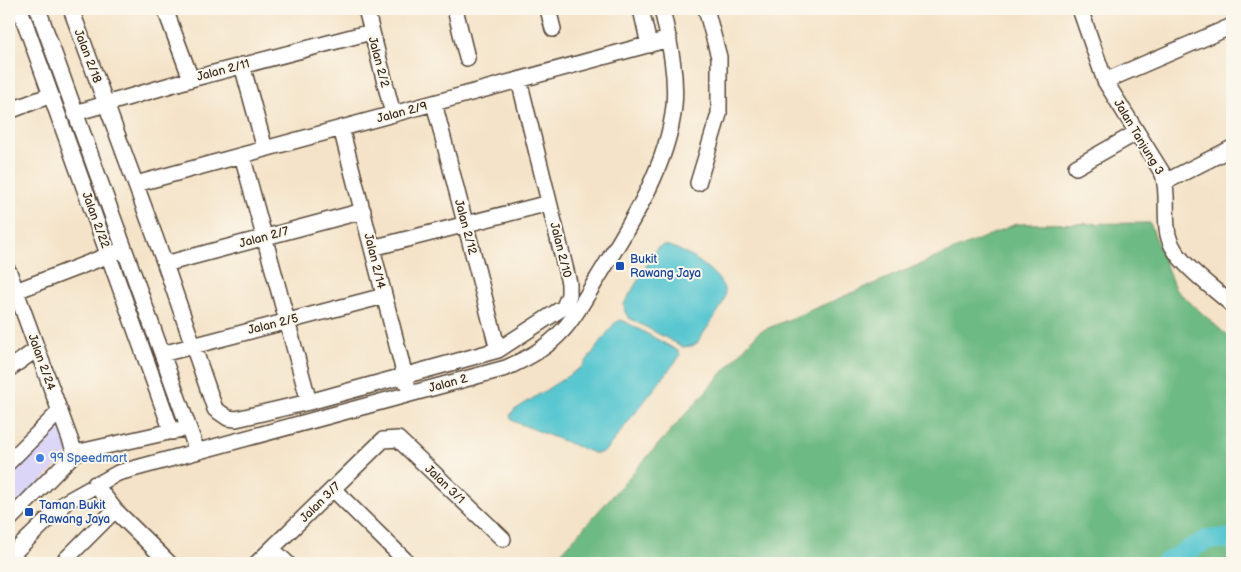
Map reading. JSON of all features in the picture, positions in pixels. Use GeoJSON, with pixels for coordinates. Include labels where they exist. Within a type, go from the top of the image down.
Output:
{"type":"FeatureCollection","features":[{"type":"Feature","properties":{"kind":"street","name":"Jalan 2/22"},"geometry":{"type":"LineString","coordinates":[[20,9],[172,432]]}},
{"type":"Feature","properties":{"kind":"street"},"geometry":{"type":"LineString","coordinates":[[38,9],[197,450]]}},
{"type":"Feature","properties":{"kind":"street","name":"Jalan 2/18"},"geometry":{"type":"LineString","coordinates":[[71,9],[193,345]]}},
{"type":"Feature","properties":{"kind":"street"},"geometry":{"type":"LineString","coordinates":[[165,9],[191,79]]}},
{"type":"Feature","properties":{"kind":"street","name":"Jalan 2/2"},"geometry":{"type":"LineString","coordinates":[[366,9],[393,114]]}},
{"type":"Feature","properties":{"kind":"street"},"geometry":{"type":"LineString","coordinates":[[455,9],[467,58]]}},
{"type":"Feature","properties":{"kind":"street"},"geometry":{"type":"LineString","coordinates":[[548,9],[552,29]]}},
{"type":"Feature","properties":{"kind":"street"},"geometry":{"type":"LineString","coordinates":[[641,9],[649,45]]}},
{"type":"Feature","properties":{"kind":"street","name":"Jalan 2"},"geometry":{"type":"LineString","coordinates":[[9,557],[66,502],[118,472],[506,368],[532,357],[551,342],[568,324],[606,264],[660,164],[669,137],[674,107],[676,76],[662,9]]}},
{"type":"Feature","properties":{"kind":"street"},"geometry":{"type":"LineString","coordinates":[[698,183],[720,114],[719,58],[706,9]]}},
{"type":"Feature","properties":{"kind":"street","name":"Jalan Tanjung 3"},"geometry":{"type":"LineString","coordinates":[[1080,9],[1105,81],[1162,174],[1165,182],[1168,234],[1172,248],[1183,261],[1232,305]]}},
{"type":"Feature","properties":{"kind":"street"},"geometry":{"type":"LineString","coordinates":[[1105,81],[1232,26]]}},
{"type":"Feature","properties":{"kind":"street","name":"Jalan 2/11"},"geometry":{"type":"LineString","coordinates":[[75,113],[106,102],[371,32]]}},
{"type":"Feature","properties":{"kind":"street","name":"Jalan 2/9"},"geometry":{"type":"LineString","coordinates":[[136,184],[669,40]]}},
{"type":"Feature","properties":{"kind":"street"},"geometry":{"type":"LineString","coordinates":[[242,65],[265,149]]}},
{"type":"Feature","properties":{"kind":"street","name":"Jalan 2/10"},"geometry":{"type":"LineString","coordinates":[[193,345],[215,409],[228,418],[236,419],[309,402],[498,350],[557,312],[568,301],[569,283],[519,80]]}},
{"type":"Feature","properties":{"kind":"street"},"geometry":{"type":"LineString","coordinates":[[9,111],[51,95]]}},
{"type":"Feature","properties":{"kind":"street","name":"Jalan 2/12"},"geometry":{"type":"LineString","coordinates":[[434,103],[498,350]]}},
{"type":"Feature","properties":{"kind":"street","name":"Jalan 2/14"},"geometry":{"type":"LineString","coordinates":[[341,128],[410,394]]}},
{"type":"Feature","properties":{"kind":"street"},"geometry":{"type":"LineString","coordinates":[[1076,167],[1136,133]]}},
{"type":"Feature","properties":{"kind":"street"},"geometry":{"type":"LineString","coordinates":[[1165,182],[1232,148]]}},
{"type":"Feature","properties":{"kind":"street"},"geometry":{"type":"LineString","coordinates":[[242,155],[309,402]]}},
{"type":"Feature","properties":{"kind":"street"},"geometry":{"type":"LineString","coordinates":[[372,248],[549,203]]}},
{"type":"Feature","properties":{"kind":"street","name":"Jalan 2/7"},"geometry":{"type":"LineString","coordinates":[[165,264],[362,211]]}},
{"type":"Feature","properties":{"kind":"street"},"geometry":{"type":"LineString","coordinates":[[16,291],[124,250]]}},
{"type":"Feature","properties":{"kind":"street","name":"Jalan 2/24"},"geometry":{"type":"LineString","coordinates":[[9,273],[75,453]]}},
{"type":"Feature","properties":{"kind":"street","name":"Jalan 2/5"},"geometry":{"type":"LineString","coordinates":[[162,354],[384,296]]}},
{"type":"Feature","properties":{"kind":"street"},"geometry":{"type":"LineString","coordinates":[[9,369],[37,349]]}},
{"type":"Feature","properties":{"kind":"street"},"geometry":{"type":"LineString","coordinates":[[9,462],[60,411]]}},
{"type":"Feature","properties":{"kind":"street"},"geometry":{"type":"LineString","coordinates":[[9,520],[75,453],[189,427]]}},
{"type":"Feature","properties":{"kind":"street","name":"Jalan 3/1"},"geometry":{"type":"LineString","coordinates":[[383,440],[398,439],[503,539]]}},
{"type":"Feature","properties":{"kind":"street","name":"Jalan 3/7"},"geometry":{"type":"LineString","coordinates":[[257,563],[383,440]]}},
{"type":"Feature","properties":{"kind":"street"},"geometry":{"type":"LineString","coordinates":[[95,484],[115,510],[169,563]]}},
{"type":"Feature","properties":{"kind":"street"},"geometry":{"type":"LineString","coordinates":[[333,489],[408,563]]}},
{"type":"Feature","properties":{"kind":"street"},"geometry":{"type":"LineString","coordinates":[[62,563],[115,510]]}},
{"type":"Feature","properties":{"kind":"street"},"geometry":{"type":"LineString","coordinates":[[272,549],[287,563]]}},
{"type":"Feature","properties":{"kind":"shaded area"},"geometry":{"type":"Polygon","coordinates":[[[58,417],[70,452],[9,515],[9,465],[58,417]]]}},
{"type":"Feature","properties":{"kind":"green space"},"geometry":{"type":"Polygon","coordinates":[[[1150,223],[1175,289],[1232,340],[1232,563],[576,563],[562,552],[759,332],[1016,224],[1150,223]]]}},
{"type":"Feature","properties":{"kind":"water"},"geometry":{"type":"Polygon","coordinates":[[[664,245],[681,251],[701,263],[711,271],[723,287],[724,300],[697,343],[692,346],[683,347],[629,318],[625,312],[624,304],[657,248],[664,245]]]}},
{"type":"Feature","properties":{"kind":"water"},"geometry":{"type":"Polygon","coordinates":[[[620,320],[678,351],[680,356],[606,450],[594,453],[513,421],[510,416],[513,411],[582,367],[614,324],[620,320]]]}},
{"type":"Feature","properties":{"kind":"waterway"},"geometry":{"type":"LineString","coordinates":[[1165,563],[1208,539],[1232,539]]}},
{"type":"Feature","properties":{"kind":"place","name":"Bukit Rawang Jaya"},"geometry":{"type":"Point","coordinates":[620,266]}},
{"type":"Feature","properties":{"kind":"place","name":"99 Speedmart"},"geometry":{"type":"Point","coordinates":[40,458]}},
{"type":"Feature","properties":{"kind":"place","name":"Taman Bukit Rawang Jaya"},"geometry":{"type":"Point","coordinates":[29,512]}}]}
